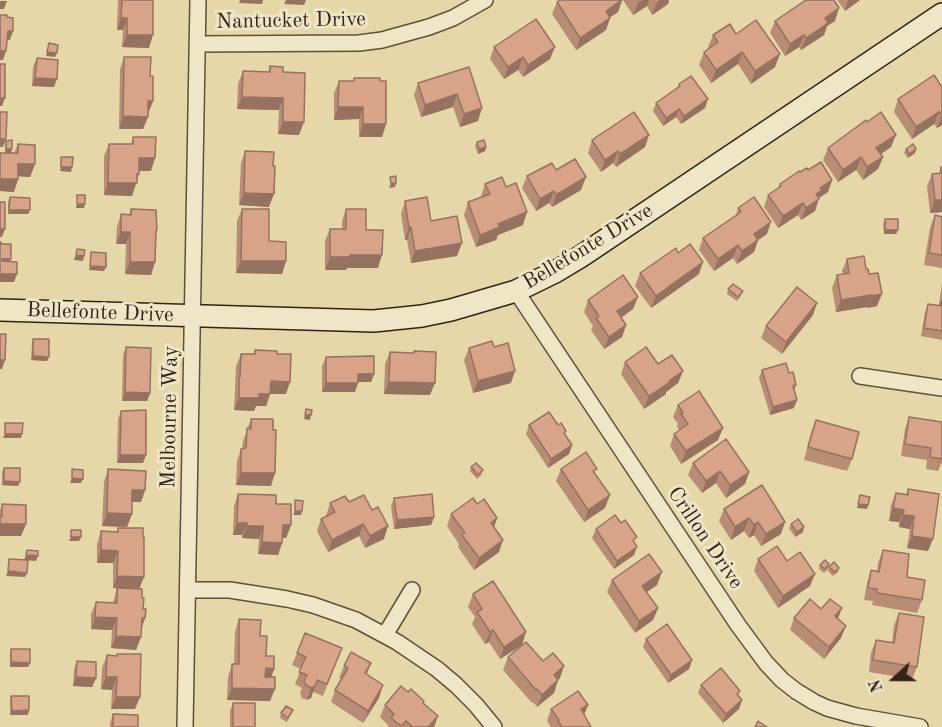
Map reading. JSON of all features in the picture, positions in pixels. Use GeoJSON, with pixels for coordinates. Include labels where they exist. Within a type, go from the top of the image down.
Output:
{"type":"FeatureCollection","features":[{"type":"Feature","properties":{"kind":"street","name":"Melbourne Way"},"geometry":{"type":"LineString","coordinates":[[185,727],[198,0]]}},
{"type":"Feature","properties":{"kind":"street","name":"Nantucket Drive"},"geometry":{"type":"LineString","coordinates":[[197,44],[359,43],[382,40],[453,18],[485,0]]}},
{"type":"Feature","properties":{"kind":"street","name":"Bellefonte Drive"},"geometry":{"type":"LineString","coordinates":[[0,310],[374,321],[422,316],[451,310],[516,291],[580,257],[942,14]]}},
{"type":"Feature","properties":{"kind":"street","name":"Crillon Drive"},"geometry":{"type":"LineString","coordinates":[[516,291],[731,615],[766,663],[796,692],[820,705],[856,716],[920,727]]}},
{"type":"Feature","properties":{"kind":"street"},"geometry":{"type":"LineString","coordinates":[[860,376],[942,388]]}},
{"type":"Feature","properties":{"kind":"street"},"geometry":{"type":"LineString","coordinates":[[188,590],[230,590],[287,599],[313,605],[356,620],[385,635],[437,669],[476,705],[494,727]]}},
{"type":"Feature","properties":{"kind":"street"},"geometry":{"type":"LineString","coordinates":[[385,635],[412,590]]}},
{"type":"Feature","properties":{"kind":"building"},"geometry":{"type":"Polygon","coordinates":[[[122,0],[153,0],[153,35],[127,35],[127,18],[121,18],[122,0]]]}},
{"type":"Feature","properties":{"kind":"building"},"geometry":{"type":"Polygon","coordinates":[[[560,0],[622,0],[606,11],[610,18],[580,38],[557,2],[560,0]]]}},
{"type":"Feature","properties":{"kind":"building"},"geometry":{"type":"Polygon","coordinates":[[[806,0],[834,0],[839,8],[825,18],[828,23],[806,38],[804,35],[790,44],[775,21],[806,0]]]}},
{"type":"Feature","properties":{"kind":"building"},"geometry":{"type":"Polygon","coordinates":[[[0,15],[13,18],[13,31],[8,31],[6,51],[0,51],[0,15]]]}},
{"type":"Feature","properties":{"kind":"building"},"geometry":{"type":"Polygon","coordinates":[[[536,19],[555,47],[528,65],[523,57],[508,67],[494,47],[536,19]]]}},
{"type":"Feature","properties":{"kind":"building"},"geometry":{"type":"Polygon","coordinates":[[[756,20],[780,54],[755,71],[742,52],[716,70],[704,52],[718,42],[713,35],[730,24],[736,34],[756,20]]]}},
{"type":"Feature","properties":{"kind":"building"},"geometry":{"type":"Polygon","coordinates":[[[49,43],[58,45],[57,53],[47,52],[49,43]]]}},
{"type":"Feature","properties":{"kind":"building"},"geometry":{"type":"Polygon","coordinates":[[[124,57],[151,57],[150,76],[153,76],[153,101],[148,101],[148,117],[123,116],[124,57]]]}},
{"type":"Feature","properties":{"kind":"building"},"geometry":{"type":"Polygon","coordinates":[[[37,58],[58,60],[57,79],[35,78],[37,58]]]}},
{"type":"Feature","properties":{"kind":"building"},"geometry":{"type":"Polygon","coordinates":[[[0,64],[5,64],[5,98],[0,98],[0,64]]]}},
{"type":"Feature","properties":{"kind":"building"},"geometry":{"type":"Polygon","coordinates":[[[270,66],[283,67],[283,72],[305,73],[304,122],[283,122],[283,98],[242,97],[243,71],[270,72],[270,66]]]}},
{"type":"Feature","properties":{"kind":"building"},"geometry":{"type":"Polygon","coordinates":[[[469,67],[482,108],[464,114],[457,94],[425,105],[418,83],[469,67]]]}},
{"type":"Feature","properties":{"kind":"building"},"geometry":{"type":"Polygon","coordinates":[[[934,75],[942,87],[942,115],[939,112],[916,127],[898,99],[934,75]]]}},
{"type":"Feature","properties":{"kind":"building"},"geometry":{"type":"Polygon","coordinates":[[[691,76],[708,99],[684,116],[679,109],[666,118],[656,103],[691,76]]]}},
{"type":"Feature","properties":{"kind":"building"},"geometry":{"type":"Polygon","coordinates":[[[354,78],[380,78],[380,81],[386,81],[386,124],[363,124],[363,107],[338,107],[339,81],[354,81],[354,78]]]}},
{"type":"Feature","properties":{"kind":"building"},"geometry":{"type":"Polygon","coordinates":[[[0,112],[7,112],[6,139],[0,139],[0,112]]]}},
{"type":"Feature","properties":{"kind":"building"},"geometry":{"type":"Polygon","coordinates":[[[634,112],[649,135],[620,154],[618,151],[605,160],[592,140],[634,112]]]}},
{"type":"Feature","properties":{"kind":"building"},"geometry":{"type":"Polygon","coordinates":[[[881,112],[896,135],[876,148],[883,157],[867,167],[861,157],[843,170],[828,148],[866,120],[867,122],[881,112]]]}},
{"type":"Feature","properties":{"kind":"building"},"geometry":{"type":"Polygon","coordinates":[[[133,137],[156,137],[155,158],[139,158],[137,183],[108,183],[109,144],[133,144],[133,137]]]}},
{"type":"Feature","properties":{"kind":"building"},"geometry":{"type":"Polygon","coordinates":[[[12,140],[12,149],[6,149],[6,141],[12,140]]]}},
{"type":"Feature","properties":{"kind":"building"},"geometry":{"type":"Polygon","coordinates":[[[484,140],[486,147],[479,149],[477,142],[484,140]]]}},
{"type":"Feature","properties":{"kind":"building"},"geometry":{"type":"Polygon","coordinates":[[[18,144],[35,145],[35,164],[18,164],[18,179],[0,179],[0,153],[18,153],[18,144]]]}},
{"type":"Feature","properties":{"kind":"building"},"geometry":{"type":"Polygon","coordinates":[[[913,144],[916,149],[909,154],[906,149],[913,144]]]}},
{"type":"Feature","properties":{"kind":"building"},"geometry":{"type":"Polygon","coordinates":[[[245,151],[274,152],[274,194],[244,193],[245,151]]]}},
{"type":"Feature","properties":{"kind":"building"},"geometry":{"type":"Polygon","coordinates":[[[61,157],[73,157],[72,167],[61,167],[61,157]]]}},
{"type":"Feature","properties":{"kind":"building"},"geometry":{"type":"Polygon","coordinates":[[[575,159],[586,177],[556,195],[554,191],[540,199],[527,176],[552,163],[556,170],[575,159]]]}},
{"type":"Feature","properties":{"kind":"building"},"geometry":{"type":"Polygon","coordinates":[[[821,162],[832,180],[820,188],[822,190],[816,194],[819,199],[806,208],[803,203],[783,216],[768,195],[799,171],[807,168],[808,170],[821,162]]]}},
{"type":"Feature","properties":{"kind":"building"},"geometry":{"type":"Polygon","coordinates":[[[941,167],[942,200],[935,200],[932,174],[941,173],[941,167]]]}},
{"type":"Feature","properties":{"kind":"building"},"geometry":{"type":"Polygon","coordinates":[[[396,176],[396,183],[391,183],[390,177],[396,176]]]}},
{"type":"Feature","properties":{"kind":"building"},"geometry":{"type":"Polygon","coordinates":[[[502,177],[506,187],[516,183],[527,212],[498,224],[500,227],[480,235],[468,202],[490,194],[485,184],[502,177]]]}},
{"type":"Feature","properties":{"kind":"building"},"geometry":{"type":"Polygon","coordinates":[[[77,195],[85,195],[85,204],[77,204],[77,195]]]}},
{"type":"Feature","properties":{"kind":"building"},"geometry":{"type":"Polygon","coordinates":[[[10,197],[30,198],[30,210],[9,210],[10,197]]]}},
{"type":"Feature","properties":{"kind":"building"},"geometry":{"type":"Polygon","coordinates":[[[427,197],[431,221],[457,216],[462,243],[415,251],[405,201],[427,197]]]}},
{"type":"Feature","properties":{"kind":"building"},"geometry":{"type":"Polygon","coordinates":[[[754,197],[771,222],[754,234],[758,240],[742,251],[738,245],[718,259],[703,238],[741,212],[738,208],[754,197]]]}},
{"type":"Feature","properties":{"kind":"building"},"geometry":{"type":"Polygon","coordinates":[[[0,202],[5,202],[5,229],[0,229],[0,202]]]}},
{"type":"Feature","properties":{"kind":"building"},"geometry":{"type":"Polygon","coordinates":[[[131,209],[156,210],[155,262],[130,262],[130,232],[121,232],[121,214],[131,215],[131,209]]]}},
{"type":"Feature","properties":{"kind":"building"},"geometry":{"type":"Polygon","coordinates":[[[242,209],[269,209],[269,241],[286,242],[286,261],[241,261],[242,209]]]}},
{"type":"Feature","properties":{"kind":"building"},"geometry":{"type":"Polygon","coordinates":[[[346,209],[366,209],[366,230],[383,230],[382,255],[330,257],[330,229],[346,229],[346,209]]]}},
{"type":"Feature","properties":{"kind":"building"},"geometry":{"type":"Polygon","coordinates":[[[935,215],[942,217],[942,255],[929,253],[935,215]]]}},
{"type":"Feature","properties":{"kind":"building"},"geometry":{"type":"Polygon","coordinates":[[[885,219],[898,219],[898,230],[885,230],[885,219]]]}},
{"type":"Feature","properties":{"kind":"building"},"geometry":{"type":"Polygon","coordinates":[[[0,242],[11,244],[11,259],[2,259],[2,261],[17,262],[17,274],[1,274],[0,277],[0,242]]]}},
{"type":"Feature","properties":{"kind":"building"},"geometry":{"type":"Polygon","coordinates":[[[690,244],[703,262],[656,296],[640,273],[676,248],[678,253],[690,244]]]}},
{"type":"Feature","properties":{"kind":"building"},"geometry":{"type":"Polygon","coordinates":[[[77,249],[85,250],[84,256],[76,255],[77,249]]]}},
{"type":"Feature","properties":{"kind":"building"},"geometry":{"type":"Polygon","coordinates":[[[91,252],[106,253],[106,267],[90,266],[91,252]]]}},
{"type":"Feature","properties":{"kind":"building"},"geometry":{"type":"Polygon","coordinates":[[[864,256],[869,274],[878,273],[882,294],[841,300],[837,275],[849,273],[847,259],[864,256]]]}},
{"type":"Feature","properties":{"kind":"building"},"geometry":{"type":"Polygon","coordinates":[[[623,275],[638,297],[617,311],[626,325],[609,337],[596,318],[599,316],[588,300],[623,275]]]}},
{"type":"Feature","properties":{"kind":"building"},"geometry":{"type":"Polygon","coordinates":[[[733,284],[743,291],[738,297],[728,289],[733,284]]]}},
{"type":"Feature","properties":{"kind":"building"},"geometry":{"type":"Polygon","coordinates":[[[797,287],[817,303],[786,342],[766,326],[797,287]]]}},
{"type":"Feature","properties":{"kind":"building"},"geometry":{"type":"Polygon","coordinates":[[[928,304],[942,306],[942,331],[924,328],[928,304]]]}},
{"type":"Feature","properties":{"kind":"building"},"geometry":{"type":"Polygon","coordinates":[[[0,334],[6,334],[5,360],[0,360],[0,334]]]}},
{"type":"Feature","properties":{"kind":"building"},"geometry":{"type":"Polygon","coordinates":[[[33,339],[49,339],[49,357],[33,356],[33,339]]]}},
{"type":"Feature","properties":{"kind":"building"},"geometry":{"type":"Polygon","coordinates":[[[492,341],[494,347],[508,343],[515,371],[478,381],[469,348],[492,341]]]}},
{"type":"Feature","properties":{"kind":"building"},"geometry":{"type":"Polygon","coordinates":[[[126,347],[151,348],[150,393],[125,392],[126,347]]]}},
{"type":"Feature","properties":{"kind":"building"},"geometry":{"type":"Polygon","coordinates":[[[646,347],[658,364],[672,355],[683,371],[649,396],[625,362],[646,347]]]}},
{"type":"Feature","properties":{"kind":"building"},"geometry":{"type":"Polygon","coordinates":[[[255,350],[291,354],[290,382],[271,381],[270,394],[259,394],[259,398],[239,398],[241,354],[255,354],[255,350]]]}},
{"type":"Feature","properties":{"kind":"building"},"geometry":{"type":"Polygon","coordinates":[[[414,351],[436,352],[435,383],[389,382],[390,352],[414,353],[414,351]]]}},
{"type":"Feature","properties":{"kind":"building"},"geometry":{"type":"Polygon","coordinates":[[[374,356],[374,374],[358,374],[358,383],[326,383],[326,357],[374,356]]]}},
{"type":"Feature","properties":{"kind":"building"},"geometry":{"type":"Polygon","coordinates":[[[786,363],[789,373],[793,372],[796,385],[793,386],[797,400],[773,407],[762,370],[786,363]]]}},
{"type":"Feature","properties":{"kind":"building"},"geometry":{"type":"Polygon","coordinates":[[[699,391],[723,428],[686,451],[674,434],[688,424],[678,405],[699,391]]]}},
{"type":"Feature","properties":{"kind":"building"},"geometry":{"type":"Polygon","coordinates":[[[306,409],[312,410],[311,415],[305,415],[306,409]]]}},
{"type":"Feature","properties":{"kind":"building"},"geometry":{"type":"Polygon","coordinates":[[[146,410],[146,455],[120,455],[121,411],[146,410]]]}},
{"type":"Feature","properties":{"kind":"building"},"geometry":{"type":"Polygon","coordinates":[[[549,412],[558,425],[561,423],[572,445],[551,459],[529,425],[549,412]]]}},
{"type":"Feature","properties":{"kind":"building"},"geometry":{"type":"Polygon","coordinates":[[[909,417],[942,422],[942,459],[930,457],[931,448],[905,444],[909,417]]]}},
{"type":"Feature","properties":{"kind":"building"},"geometry":{"type":"Polygon","coordinates":[[[251,419],[273,419],[273,430],[276,430],[275,473],[241,473],[241,449],[246,448],[247,428],[251,429],[251,419]]]}},
{"type":"Feature","properties":{"kind":"building"},"geometry":{"type":"Polygon","coordinates":[[[816,420],[859,432],[852,459],[808,447],[816,420]]]}},
{"type":"Feature","properties":{"kind":"building"},"geometry":{"type":"Polygon","coordinates":[[[5,423],[23,423],[22,434],[5,434],[5,423]]]}},
{"type":"Feature","properties":{"kind":"building"},"geometry":{"type":"Polygon","coordinates":[[[726,439],[749,472],[730,485],[720,471],[706,481],[693,463],[726,439]]]}},
{"type":"Feature","properties":{"kind":"building"},"geometry":{"type":"Polygon","coordinates":[[[586,452],[597,469],[593,471],[610,495],[588,510],[561,469],[586,452]]]}},
{"type":"Feature","properties":{"kind":"building"},"geometry":{"type":"Polygon","coordinates":[[[476,463],[483,470],[478,475],[471,467],[476,463]]]}},
{"type":"Feature","properties":{"kind":"building"},"geometry":{"type":"Polygon","coordinates":[[[4,468],[20,468],[20,482],[4,481],[4,468]]]}},
{"type":"Feature","properties":{"kind":"building"},"geometry":{"type":"Polygon","coordinates":[[[72,469],[83,470],[83,479],[72,478],[72,469]]]}},
{"type":"Feature","properties":{"kind":"building"},"geometry":{"type":"Polygon","coordinates":[[[108,469],[146,471],[145,490],[132,490],[132,514],[107,513],[108,469]]]}},
{"type":"Feature","properties":{"kind":"building"},"geometry":{"type":"Polygon","coordinates":[[[762,485],[785,522],[766,534],[758,522],[754,525],[749,518],[735,527],[724,509],[762,485]]]}},
{"type":"Feature","properties":{"kind":"building"},"geometry":{"type":"Polygon","coordinates":[[[908,489],[939,494],[933,539],[912,536],[914,516],[903,515],[904,510],[893,508],[896,493],[908,495],[908,489]]]}},
{"type":"Feature","properties":{"kind":"building"},"geometry":{"type":"Polygon","coordinates":[[[238,494],[276,495],[276,504],[291,504],[291,525],[283,525],[282,543],[262,542],[263,526],[247,526],[247,523],[237,523],[238,494]]]}},
{"type":"Feature","properties":{"kind":"building"},"geometry":{"type":"Polygon","coordinates":[[[432,494],[434,517],[397,520],[394,498],[432,494]]]}},
{"type":"Feature","properties":{"kind":"building"},"geometry":{"type":"Polygon","coordinates":[[[364,495],[372,510],[378,507],[388,526],[370,536],[363,524],[332,540],[321,519],[335,512],[330,503],[345,496],[349,502],[364,495]]]}},
{"type":"Feature","properties":{"kind":"building"},"geometry":{"type":"Polygon","coordinates":[[[860,495],[870,497],[868,505],[858,504],[860,495]]]}},
{"type":"Feature","properties":{"kind":"building"},"geometry":{"type":"Polygon","coordinates":[[[473,498],[477,504],[484,499],[497,518],[491,523],[503,540],[479,558],[462,535],[465,533],[451,514],[473,498]]]}},
{"type":"Feature","properties":{"kind":"building"},"geometry":{"type":"Polygon","coordinates":[[[295,500],[303,501],[302,511],[295,511],[295,500]]]}},
{"type":"Feature","properties":{"kind":"building"},"geometry":{"type":"Polygon","coordinates":[[[2,504],[26,505],[26,524],[0,524],[2,504]]]}},
{"type":"Feature","properties":{"kind":"building"},"geometry":{"type":"Polygon","coordinates":[[[615,515],[621,523],[625,520],[637,537],[633,540],[637,547],[617,561],[596,529],[615,515]]]}},
{"type":"Feature","properties":{"kind":"building"},"geometry":{"type":"Polygon","coordinates":[[[798,519],[804,527],[797,532],[791,524],[798,519]]]}},
{"type":"Feature","properties":{"kind":"building"},"geometry":{"type":"Polygon","coordinates":[[[118,528],[143,528],[144,577],[117,576],[118,551],[101,550],[101,531],[118,532],[118,528]]]}},
{"type":"Feature","properties":{"kind":"building"},"geometry":{"type":"Polygon","coordinates":[[[71,530],[81,530],[81,537],[71,537],[71,530]]]}},
{"type":"Feature","properties":{"kind":"building"},"geometry":{"type":"Polygon","coordinates":[[[777,546],[787,561],[800,552],[815,574],[783,596],[758,559],[777,546]]]}},
{"type":"Feature","properties":{"kind":"building"},"geometry":{"type":"Polygon","coordinates":[[[27,550],[38,551],[38,556],[26,555],[27,550]]]}},
{"type":"Feature","properties":{"kind":"building"},"geometry":{"type":"Polygon","coordinates":[[[883,550],[909,554],[907,577],[925,580],[922,600],[877,593],[877,589],[868,588],[871,570],[879,572],[883,550]]]}},
{"type":"Feature","properties":{"kind":"building"},"geometry":{"type":"Polygon","coordinates":[[[649,554],[662,572],[642,586],[658,608],[639,621],[612,580],[649,554]]]}},
{"type":"Feature","properties":{"kind":"building"},"geometry":{"type":"Polygon","coordinates":[[[9,559],[28,560],[27,573],[8,571],[9,559]]]}},
{"type":"Feature","properties":{"kind":"building"},"geometry":{"type":"Polygon","coordinates":[[[825,560],[829,564],[825,569],[820,565],[825,560]]]}},
{"type":"Feature","properties":{"kind":"building"},"geometry":{"type":"Polygon","coordinates":[[[834,562],[839,568],[835,572],[829,567],[834,562]]]}},
{"type":"Feature","properties":{"kind":"building"},"geometry":{"type":"Polygon","coordinates":[[[493,581],[526,632],[504,647],[493,630],[490,632],[477,612],[482,609],[473,594],[493,581]]]}},
{"type":"Feature","properties":{"kind":"building"},"geometry":{"type":"Polygon","coordinates":[[[117,588],[142,589],[143,609],[146,609],[145,618],[142,618],[141,637],[116,636],[117,618],[95,617],[96,602],[117,603],[117,588]]]}},
{"type":"Feature","properties":{"kind":"building"},"geometry":{"type":"Polygon","coordinates":[[[810,599],[821,609],[830,599],[842,608],[835,616],[846,626],[829,647],[794,618],[810,599]]]}},
{"type":"Feature","properties":{"kind":"building"},"geometry":{"type":"Polygon","coordinates":[[[899,613],[924,617],[917,667],[873,660],[876,640],[894,643],[899,613]]]}},
{"type":"Feature","properties":{"kind":"building"},"geometry":{"type":"Polygon","coordinates":[[[239,619],[261,620],[260,636],[267,636],[266,656],[274,656],[274,669],[266,668],[265,677],[275,677],[275,689],[232,688],[232,664],[239,664],[239,619]]]}},
{"type":"Feature","properties":{"kind":"building"},"geometry":{"type":"Polygon","coordinates":[[[667,624],[692,660],[671,675],[646,639],[667,624]]]}},
{"type":"Feature","properties":{"kind":"building"},"geometry":{"type":"Polygon","coordinates":[[[305,633],[342,648],[327,684],[317,680],[315,686],[311,688],[304,681],[307,675],[299,672],[306,657],[297,653],[305,633]]]}},
{"type":"Feature","properties":{"kind":"building"},"geometry":{"type":"Polygon","coordinates":[[[526,642],[543,661],[553,653],[564,666],[554,675],[558,680],[542,695],[508,657],[526,642]]]}},
{"type":"Feature","properties":{"kind":"building"},"geometry":{"type":"Polygon","coordinates":[[[11,649],[30,649],[30,663],[11,662],[11,649]]]}},
{"type":"Feature","properties":{"kind":"building"},"geometry":{"type":"Polygon","coordinates":[[[351,652],[371,663],[365,673],[383,685],[368,711],[335,690],[348,668],[344,666],[351,652]]]}},
{"type":"Feature","properties":{"kind":"building"},"geometry":{"type":"Polygon","coordinates":[[[117,654],[141,654],[140,697],[116,697],[117,677],[106,677],[107,655],[117,656],[117,654]]]}},
{"type":"Feature","properties":{"kind":"building"},"geometry":{"type":"Polygon","coordinates":[[[77,661],[96,662],[96,678],[76,677],[77,661]]]}},
{"type":"Feature","properties":{"kind":"building"},"geometry":{"type":"Polygon","coordinates":[[[721,668],[740,691],[737,694],[742,700],[726,714],[701,685],[721,668]]]}},
{"type":"Feature","properties":{"kind":"building"},"geometry":{"type":"Polygon","coordinates":[[[401,686],[408,692],[411,689],[438,716],[428,727],[413,727],[406,721],[401,726],[391,718],[394,714],[385,705],[401,686]]]}},
{"type":"Feature","properties":{"kind":"building"},"geometry":{"type":"Polygon","coordinates":[[[578,691],[588,705],[581,709],[591,727],[562,727],[551,709],[578,691]]]}},
{"type":"Feature","properties":{"kind":"building"},"geometry":{"type":"Polygon","coordinates":[[[11,696],[29,696],[29,710],[12,711],[11,696]]]}},
{"type":"Feature","properties":{"kind":"building"},"geometry":{"type":"Polygon","coordinates":[[[233,703],[255,703],[255,727],[233,727],[233,703]]]}},
{"type":"Feature","properties":{"kind":"building"},"geometry":{"type":"Polygon","coordinates":[[[286,706],[293,710],[288,718],[281,713],[286,706]]]}},
{"type":"Feature","properties":{"kind":"building"},"geometry":{"type":"Polygon","coordinates":[[[113,714],[138,715],[138,727],[113,727],[113,714]]]}},
{"type":"Feature","properties":{"kind":"building"},"geometry":{"type":"Polygon","coordinates":[[[758,721],[767,727],[755,727],[758,721]]]}}]}
